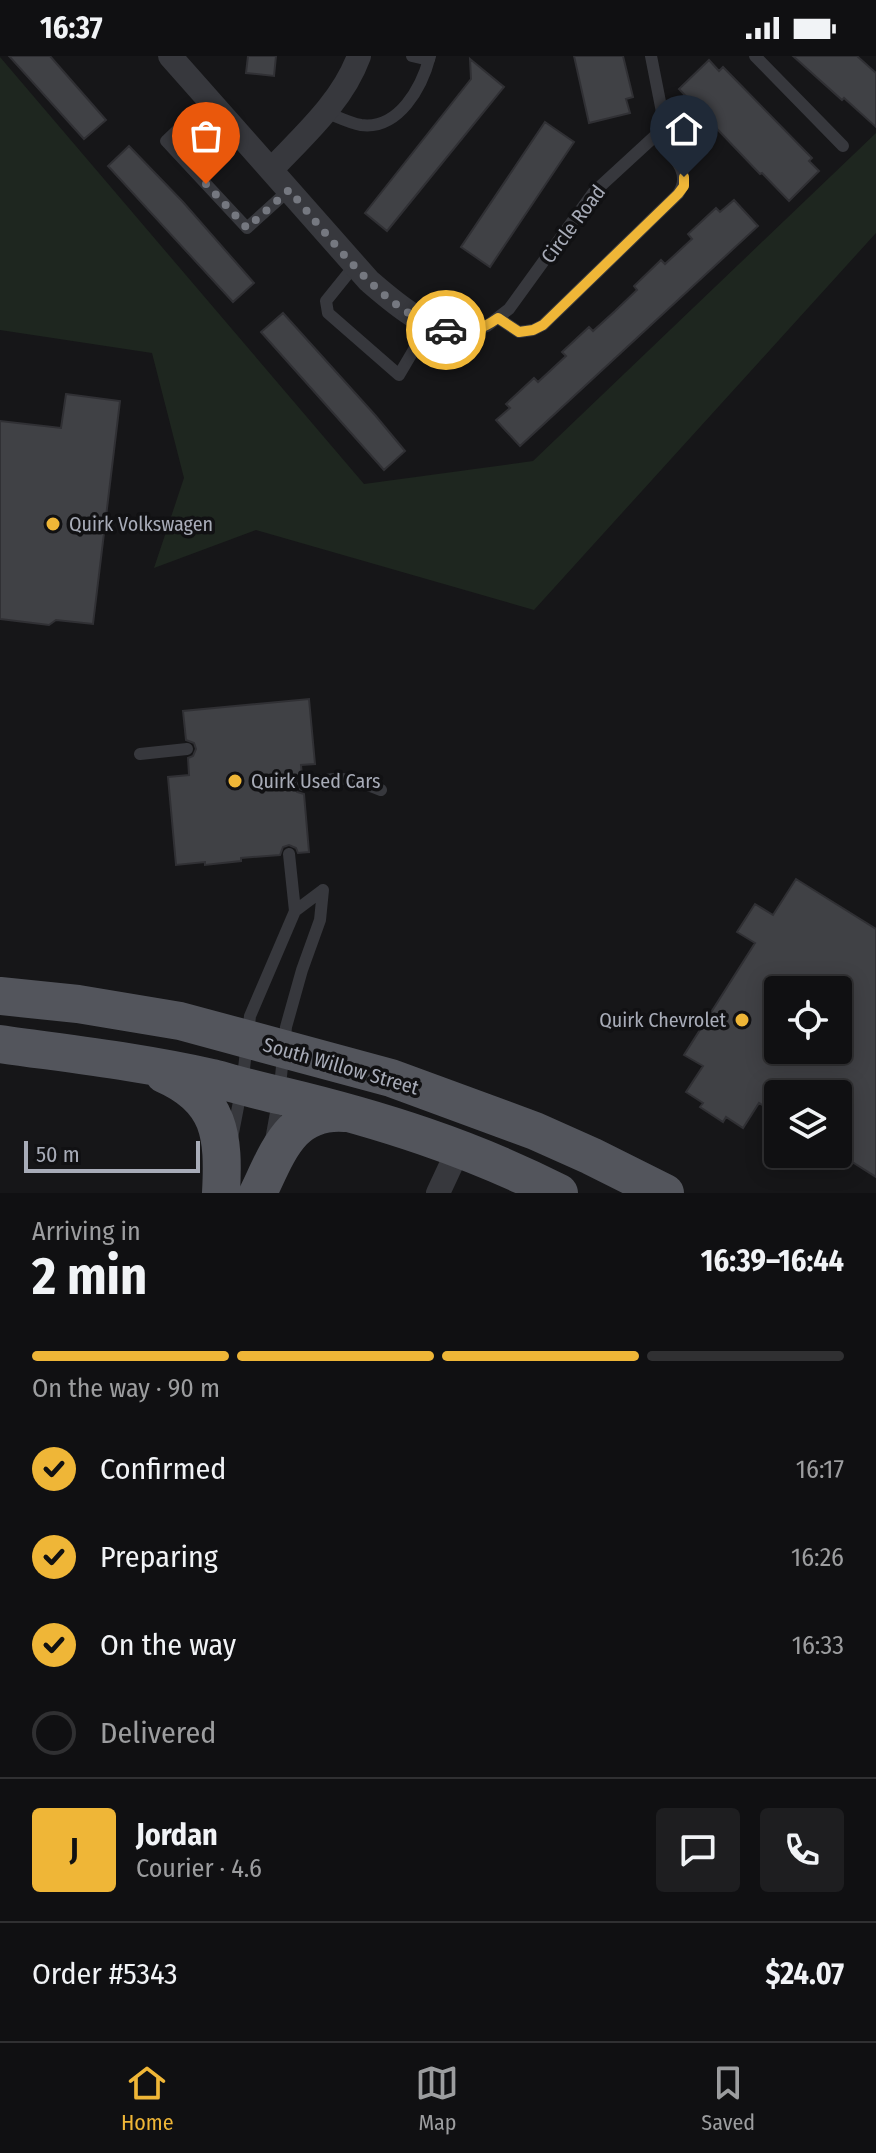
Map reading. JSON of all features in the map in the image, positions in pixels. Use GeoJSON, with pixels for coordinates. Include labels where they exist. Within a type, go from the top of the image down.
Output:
{"type":"FeatureCollection","features":[{"type":"Feature","properties":{"kind":"main road","name":"South Willow Street"},"geometry":{"type":"LineString","coordinates":[[0,996],[78,1004],[193,1024],[391,1078],[492,1114],[591,1156],[665,1193]]}},
{"type":"Feature","properties":{"kind":"main road","name":"South Willow Street"},"geometry":{"type":"LineString","coordinates":[[0,1044],[210,1078],[352,1113],[488,1159],[559,1193]]}},
{"type":"Feature","properties":{"kind":"main road"},"geometry":{"type":"LineString","coordinates":[[147,1066],[191,1089],[210,1110],[222,1148],[222,1193]]}},
{"type":"Feature","properties":{"kind":"main road"},"geometry":{"type":"LineString","coordinates":[[258,1193],[283,1143],[301,1124],[330,1112],[352,1113]]}},
{"type":"Feature","properties":{"kind":"street","name":"Circle Road"},"geometry":{"type":"LineString","coordinates":[[170,56],[369,281],[405,312],[441,329],[464,333]]}},
{"type":"Feature","properties":{"kind":"street"},"geometry":{"type":"LineString","coordinates":[[271,170],[325,112],[352,73],[359,56]]}},
{"type":"Feature","properties":{"kind":"street"},"geometry":{"type":"LineString","coordinates":[[438,1193],[459,1148]]}},
{"type":"Feature","properties":{"kind":"lane"},"geometry":{"type":"LineString","coordinates":[[325,112],[362,125],[386,121],[405,108],[424,79],[429,58],[412,56]]}},
{"type":"Feature","properties":{"kind":"lane"},"geometry":{"type":"LineString","coordinates":[[498,318],[519,332],[543,325],[684,186],[681,167],[655,136],[663,117],[651,56]]}},
{"type":"Feature","properties":{"kind":"lane"},"geometry":{"type":"LineString","coordinates":[[755,56],[843,146]]}},
{"type":"Feature","properties":{"kind":"lane"},"geometry":{"type":"LineString","coordinates":[[209,100],[166,141],[247,228],[289,190]]}},
{"type":"Feature","properties":{"kind":"lane","name":"Circle Road"},"geometry":{"type":"LineString","coordinates":[[464,333],[487,326],[509,309],[593,193],[655,136]]}},
{"type":"Feature","properties":{"kind":"lane"},"geometry":{"type":"LineString","coordinates":[[355,265],[326,301],[328,313],[399,375],[429,324]]}},
{"type":"Feature","properties":{"kind":"lane"},"geometry":{"type":"LineString","coordinates":[[140,754],[187,749]]}},
{"type":"Feature","properties":{"kind":"lane"},"geometry":{"type":"LineString","coordinates":[[303,785],[336,777],[381,790]]}},
{"type":"Feature","properties":{"kind":"lane"},"geometry":{"type":"LineString","coordinates":[[222,1193],[242,1086],[250,1016],[295,911],[289,854]]}},
{"type":"Feature","properties":{"kind":"lane"},"geometry":{"type":"LineString","coordinates":[[258,1193],[279,1096],[286,1027],[320,920],[323,890],[295,911]]}},
{"type":"Feature","properties":{"kind":"shaded area"},"geometry":{"type":"Polygon","coordinates":[[[0,57],[364,484],[533,461],[876,133],[876,233],[534,610],[256,530],[154,568],[184,478],[152,353],[0,330],[0,57]]]}},
{"type":"Feature","properties":{"kind":"building"},"geometry":{"type":"Polygon","coordinates":[[[9,56],[50,56],[106,120],[84,139],[9,56]]]}},
{"type":"Feature","properties":{"kind":"building"},"geometry":{"type":"Polygon","coordinates":[[[248,56],[276,56],[274,76],[246,73],[248,56]]]}},
{"type":"Feature","properties":{"kind":"building"},"geometry":{"type":"Polygon","coordinates":[[[574,56],[623,56],[633,97],[626,99],[630,113],[589,123],[574,56]]]}},
{"type":"Feature","properties":{"kind":"building"},"geometry":{"type":"Polygon","coordinates":[[[793,56],[857,56],[876,73],[876,127],[844,98],[842,100],[793,56]]]}},
{"type":"Feature","properties":{"kind":"building"},"geometry":{"type":"Polygon","coordinates":[[[470,59],[504,87],[387,231],[365,213],[471,79],[470,59]]]}},
{"type":"Feature","properties":{"kind":"building"},"geometry":{"type":"Polygon","coordinates":[[[709,60],[719,71],[723,67],[812,158],[809,161],[819,171],[789,201],[679,89],[709,60]]]}},
{"type":"Feature","properties":{"kind":"building"},"geometry":{"type":"Polygon","coordinates":[[[545,122],[574,142],[490,267],[461,247],[545,122]]]}},
{"type":"Feature","properties":{"kind":"building"},"geometry":{"type":"Polygon","coordinates":[[[129,146],[254,283],[233,302],[108,166],[129,146]]]}},
{"type":"Feature","properties":{"kind":"building"},"geometry":{"type":"Polygon","coordinates":[[[734,200],[758,226],[520,446],[496,420],[510,408],[506,404],[534,378],[538,382],[566,356],[562,352],[589,327],[593,331],[615,311],[637,290],[634,286],[661,260],[665,264],[692,239],[688,234],[716,208],[720,212],[734,200]]]}},
{"type":"Feature","properties":{"kind":"building"},"geometry":{"type":"Polygon","coordinates":[[[283,313],[405,451],[384,470],[261,332],[283,313]]]}},
{"type":"Feature","properties":{"kind":"building","name":"Quirk Volkswagen"},"geometry":{"type":"Polygon","coordinates":[[[66,394],[120,401],[93,624],[56,620],[49,625],[0,619],[0,421],[61,428],[66,394]]]}},
{"type":"Feature","properties":{"kind":"building","name":"Quirk Used Cars"},"geometry":{"type":"Polygon","coordinates":[[[309,699],[315,764],[301,765],[302,776],[296,779],[294,786],[297,792],[304,794],[309,852],[298,853],[296,848],[289,845],[283,847],[280,855],[205,865],[205,862],[176,865],[168,777],[189,775],[188,758],[193,756],[196,749],[194,743],[186,740],[183,711],[309,699]]]}},
{"type":"Feature","properties":{"kind":"building","name":"Quirk Chevrolet"},"geometry":{"type":"Polygon","coordinates":[[[796,879],[876,929],[876,1177],[852,1162],[852,1080],[764,1080],[764,1106],[759,1103],[743,1128],[726,1117],[723,1122],[700,1107],[703,1103],[686,1092],[703,1066],[684,1055],[755,943],[737,932],[755,904],[773,915],[796,879]]]}},
{"type":"Feature","properties":{"kind":"way so far"},"geometry":{"type":"LineString","coordinates":[[206,184],[247,228],[289,190],[369,281],[405,312],[446,330]]}},
{"type":"Feature","properties":{"kind":"place","name":"Quirk Volkswagen"},"geometry":{"type":"Point","coordinates":[53,524]}},
{"type":"Feature","properties":{"kind":"place","name":"Quirk Used Cars"},"geometry":{"type":"Point","coordinates":[235,781]}},
{"type":"Feature","properties":{"kind":"place","name":"Quirk Chevrolet"},"geometry":{"type":"Point","coordinates":[742,1020]}},
{"type":"Feature","properties":{"kind":"route"},"geometry":{"type":"LineString","coordinates":[[446,330],[475,331],[498,318],[519,332],[543,325],[678,194],[684,186],[684,177]]}}]}
